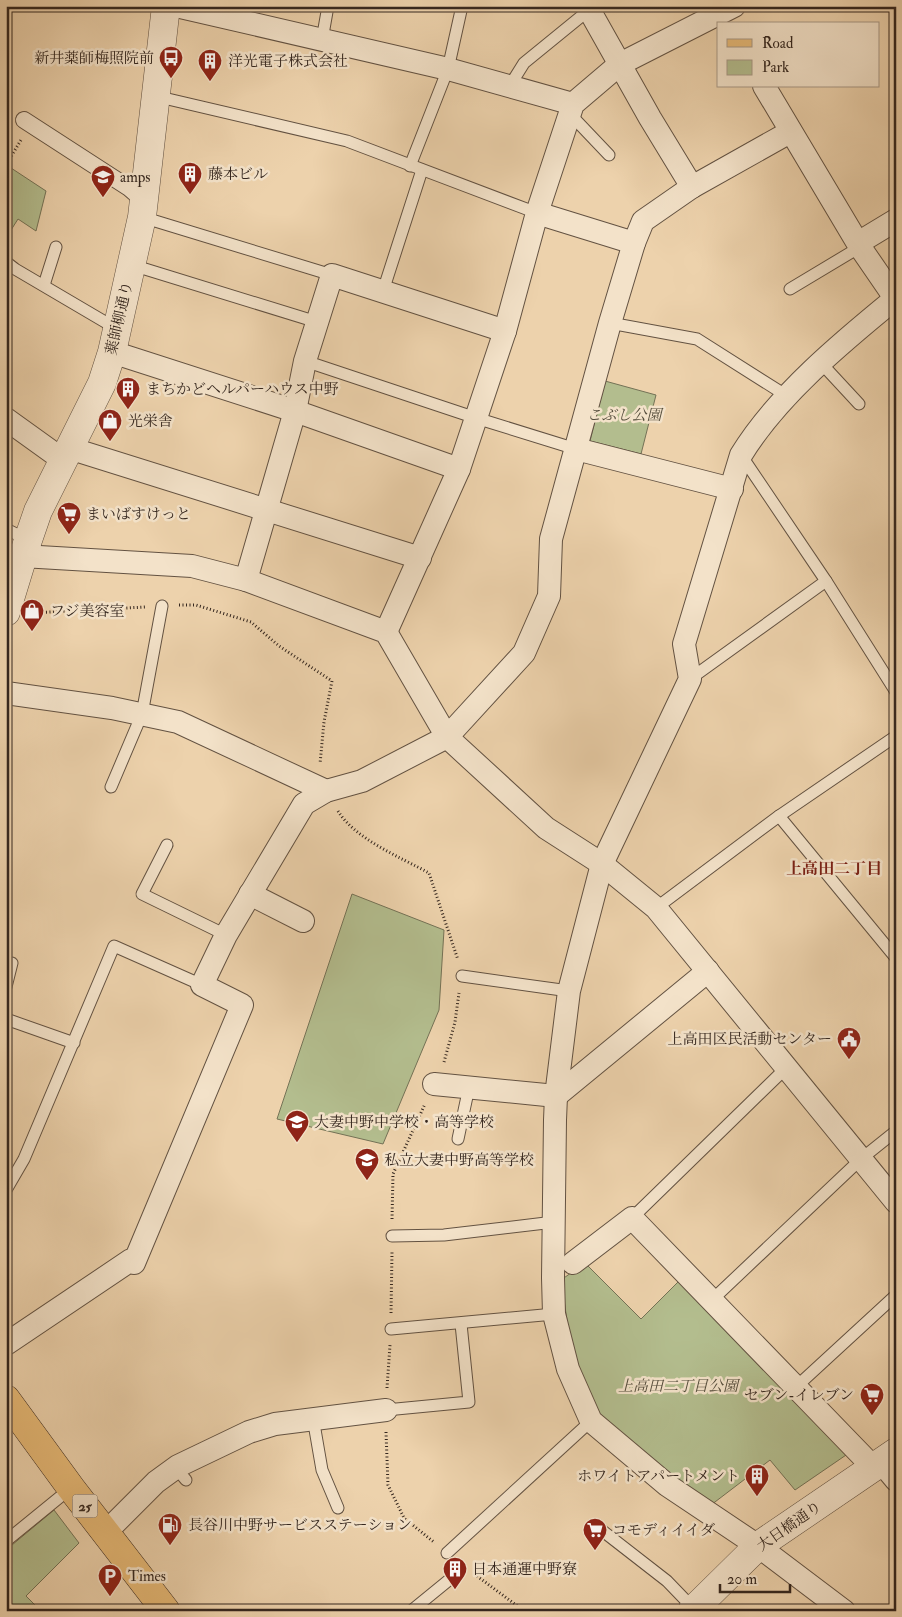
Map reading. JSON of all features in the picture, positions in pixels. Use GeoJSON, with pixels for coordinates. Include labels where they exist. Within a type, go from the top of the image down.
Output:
{"type":"FeatureCollection","features":[{"type":"Feature","properties":{"kind":"main road","name":"25"},"geometry":{"type":"LineString","coordinates":[[6,1399],[163,1610]]}},
{"type":"Feature","properties":{"kind":"street","name":"薬師柳通り"},"geometry":{"type":"LineString","coordinates":[[14,613],[19,542],[38,511],[102,382],[114,340],[143,209],[166,6]]}},
{"type":"Feature","properties":{"kind":"street"},"geometry":{"type":"LineString","coordinates":[[176,6],[448,69],[509,87],[572,109]]}},
{"type":"Feature","properties":{"kind":"street"},"geometry":{"type":"LineString","coordinates":[[588,8],[650,118],[692,187]]}},
{"type":"Feature","properties":{"kind":"street"},"geometry":{"type":"LineString","coordinates":[[386,632],[459,469],[504,331],[537,213],[572,109],[620,64],[727,14]]}},
{"type":"Feature","properties":{"kind":"street"},"geometry":{"type":"LineString","coordinates":[[765,88],[859,245],[896,299],[821,363],[787,396],[750,441],[741,455],[684,644],[690,679],[602,864],[569,991],[556,1096],[554,1314],[568,1370],[591,1421],[667,1485],[758,1546],[844,1611]]}},
{"type":"Feature","properties":{"kind":"street"},"geometry":{"type":"LineString","coordinates":[[27,122],[129,188],[143,209]]}},
{"type":"Feature","properties":{"kind":"street"},"geometry":{"type":"LineString","coordinates":[[6,1344],[131,1260],[134,1264],[242,1005],[202,985],[226,935],[304,804],[326,791],[362,781],[447,737],[524,653],[549,596],[551,540],[610,323],[634,243],[643,221],[692,187],[790,132]]}},
{"type":"Feature","properties":{"kind":"street"},"geometry":{"type":"LineString","coordinates":[[537,213],[634,243]]}},
{"type":"Feature","properties":{"kind":"street"},"geometry":{"type":"LineString","coordinates":[[859,245],[896,220]]}},
{"type":"Feature","properties":{"kind":"street"},"geometry":{"type":"LineString","coordinates":[[246,580],[295,411],[305,360],[332,275],[504,331]]}},
{"type":"Feature","properties":{"kind":"street"},"geometry":{"type":"LineString","coordinates":[[114,340],[295,411],[459,469]]}},
{"type":"Feature","properties":{"kind":"street"},"geometry":{"type":"LineString","coordinates":[[6,419],[66,454],[267,510],[420,558]]}},
{"type":"Feature","properties":{"kind":"street"},"geometry":{"type":"LineString","coordinates":[[576,449],[732,488]]}},
{"type":"Feature","properties":{"kind":"street"},"geometry":{"type":"LineString","coordinates":[[19,542],[192,566],[246,580],[386,632],[447,737],[546,828],[602,864],[656,908],[896,1202]]}},
{"type":"Feature","properties":{"kind":"street"},"geometry":{"type":"LineString","coordinates":[[6,693],[112,708],[178,722],[326,791]]}},
{"type":"Feature","properties":{"kind":"street"},"geometry":{"type":"LineString","coordinates":[[250,894],[303,921]]}},
{"type":"Feature","properties":{"kind":"street"},"geometry":{"type":"LineString","coordinates":[[434,1084],[556,1096],[708,971]]}},
{"type":"Feature","properties":{"kind":"street"},"geometry":{"type":"LineString","coordinates":[[573,1263],[632,1218],[796,1387],[886,1465]]}},
{"type":"Feature","properties":{"kind":"street"},"geometry":{"type":"LineString","coordinates":[[105,1533],[156,1482],[181,1474],[249,1432],[275,1424],[386,1410]]}},
{"type":"Feature","properties":{"kind":"street","name":"大日橋通り"},"geometry":{"type":"LineString","coordinates":[[693,1610],[758,1546],[886,1465]]}},
{"type":"Feature","properties":{"kind":"lane"},"geometry":{"type":"LineString","coordinates":[[322,40],[328,6]]}},
{"type":"Feature","properties":{"kind":"lane"},"geometry":{"type":"LineString","coordinates":[[410,166],[448,69],[462,6]]}},
{"type":"Feature","properties":{"kind":"lane"},"geometry":{"type":"LineString","coordinates":[[509,87],[524,63],[588,8]]}},
{"type":"Feature","properties":{"kind":"lane"},"geometry":{"type":"LineString","coordinates":[[155,96],[347,141],[537,213]]}},
{"type":"Feature","properties":{"kind":"lane"},"geometry":{"type":"LineString","coordinates":[[572,109],[609,155]]}},
{"type":"Feature","properties":{"kind":"lane"},"geometry":{"type":"LineString","coordinates":[[384,291],[422,170]]}},
{"type":"Feature","properties":{"kind":"lane"},"geometry":{"type":"LineString","coordinates":[[143,209],[332,275]]}},
{"type":"Feature","properties":{"kind":"lane"},"geometry":{"type":"LineString","coordinates":[[790,289],[859,245]]}},
{"type":"Feature","properties":{"kind":"lane"},"geometry":{"type":"LineString","coordinates":[[44,286],[56,247]]}},
{"type":"Feature","properties":{"kind":"lane"},"geometry":{"type":"LineString","coordinates":[[6,262],[44,286],[114,340]]}},
{"type":"Feature","properties":{"kind":"lane"},"geometry":{"type":"LineString","coordinates":[[132,265],[317,322]]}},
{"type":"Feature","properties":{"kind":"lane"},"geometry":{"type":"LineString","coordinates":[[610,323],[697,340],[787,396]]}},
{"type":"Feature","properties":{"kind":"lane"},"geometry":{"type":"LineString","coordinates":[[305,360],[476,418],[576,449]]}},
{"type":"Feature","properties":{"kind":"lane"},"geometry":{"type":"LineString","coordinates":[[821,363],[859,404]]}},
{"type":"Feature","properties":{"kind":"lane"},"geometry":{"type":"LineString","coordinates":[[741,455],[826,581],[896,692]]}},
{"type":"Feature","properties":{"kind":"lane"},"geometry":{"type":"LineString","coordinates":[[690,679],[826,581]]}},
{"type":"Feature","properties":{"kind":"lane"},"geometry":{"type":"LineString","coordinates":[[111,787],[142,714],[162,606]]}},
{"type":"Feature","properties":{"kind":"lane"},"geometry":{"type":"LineString","coordinates":[[656,908],[779,816],[896,736]]}},
{"type":"Feature","properties":{"kind":"lane"},"geometry":{"type":"LineString","coordinates":[[779,816],[896,958]]}},
{"type":"Feature","properties":{"kind":"lane"},"geometry":{"type":"LineString","coordinates":[[167,845],[142,894],[226,935]]}},
{"type":"Feature","properties":{"kind":"lane"},"geometry":{"type":"LineString","coordinates":[[6,1190],[24,1159],[114,946],[202,985]]}},
{"type":"Feature","properties":{"kind":"lane"},"geometry":{"type":"LineString","coordinates":[[6,987],[12,963]]}},
{"type":"Feature","properties":{"kind":"lane"},"geometry":{"type":"LineString","coordinates":[[462,976],[569,991]]}},
{"type":"Feature","properties":{"kind":"lane"},"geometry":{"type":"LineString","coordinates":[[6,1019],[74,1043]]}},
{"type":"Feature","properties":{"kind":"lane"},"geometry":{"type":"LineString","coordinates":[[632,1218],[787,1067]]}},
{"type":"Feature","properties":{"kind":"lane"},"geometry":{"type":"LineString","coordinates":[[458,1139],[469,1088]]}},
{"type":"Feature","properties":{"kind":"lane"},"geometry":{"type":"LineString","coordinates":[[712,1300],[861,1159],[896,1130]]}},
{"type":"Feature","properties":{"kind":"lane"},"geometry":{"type":"LineString","coordinates":[[392,1236],[444,1235],[554,1222]]}},
{"type":"Feature","properties":{"kind":"lane"},"geometry":{"type":"LineString","coordinates":[[796,1387],[896,1295]]}},
{"type":"Feature","properties":{"kind":"lane"},"geometry":{"type":"LineString","coordinates":[[391,1329],[554,1314]]}},
{"type":"Feature","properties":{"kind":"lane"},"geometry":{"type":"LineString","coordinates":[[386,1410],[469,1402],[461,1324]]}},
{"type":"Feature","properties":{"kind":"lane"},"geometry":{"type":"LineString","coordinates":[[313,1418],[322,1470],[338,1508]]}},
{"type":"Feature","properties":{"kind":"lane"},"geometry":{"type":"LineString","coordinates":[[447,1553],[591,1421]]}},
{"type":"Feature","properties":{"kind":"lane"},"geometry":{"type":"LineString","coordinates":[[6,1541],[71,1488]]}},
{"type":"Feature","properties":{"kind":"lane"},"geometry":{"type":"LineString","coordinates":[[595,1525],[667,1580],[693,1610]]}},
{"type":"Feature","properties":{"kind":"lane"},"geometry":{"type":"LineString","coordinates":[[411,1611],[460,1570]]}},
{"type":"Feature","properties":{"kind":"path"},"geometry":{"type":"LineString","coordinates":[[6,165],[27,122]]}},
{"type":"Feature","properties":{"kind":"path"},"geometry":{"type":"LineString","coordinates":[[14,613],[196,604],[251,622],[279,646],[332,681],[324,722],[320,767],[326,791],[345,822],[372,841],[429,873],[462,972],[453,1031],[446,1057],[434,1084]]}},
{"type":"Feature","properties":{"kind":"path"},"geometry":{"type":"LineString","coordinates":[[386,1410],[388,1485],[404,1518],[516,1605],[532,1611]]}},
{"type":"Feature","properties":{"kind":"green space"},"geometry":{"type":"Polygon","coordinates":[[[8,166],[46,191],[36,231],[18,219],[6,238],[6,169],[8,166]]]}},
{"type":"Feature","properties":{"kind":"green space","name":"こぶし公園"},"geometry":{"type":"Polygon","coordinates":[[[605,381],[656,395],[641,454],[590,441],[605,381]]]}},
{"type":"Feature","properties":{"kind":"green space"},"geometry":{"type":"Polygon","coordinates":[[[352,894],[444,930],[439,1010],[383,1144],[277,1119],[352,894]]]}},
{"type":"Feature","properties":{"kind":"green space","name":"上高田二丁目公園"},"geometry":{"type":"Polygon","coordinates":[[[585,1263],[641,1319],[680,1280],[849,1453],[795,1490],[770,1460],[711,1505],[597,1418],[571,1347],[561,1280],[585,1263]]]}},
{"type":"Feature","properties":{"kind":"green space"},"geometry":{"type":"Polygon","coordinates":[[[54,1510],[79,1543],[26,1596],[35,1605],[29,1611],[6,1611],[6,1550],[54,1510]]]}},
{"type":"Feature","properties":{"kind":"place","name":"新井薬師梅照院前"},"geometry":{"type":"Point","coordinates":[171,79]}},
{"type":"Feature","properties":{"kind":"place","name":"洋光電子株式会社"},"geometry":{"type":"Point","coordinates":[210,82]}},
{"type":"Feature","properties":{"kind":"place","name":"藤本ビル"},"geometry":{"type":"Point","coordinates":[190,195]}},
{"type":"Feature","properties":{"kind":"place","name":"amps"},"geometry":{"type":"Point","coordinates":[103,198]}},
{"type":"Feature","properties":{"kind":"place","name":"まちかどヘルパーハウス中野"},"geometry":{"type":"Point","coordinates":[128,410]}},
{"type":"Feature","properties":{"kind":"place","name":"光栄舎"},"geometry":{"type":"Point","coordinates":[110,442]}},
{"type":"Feature","properties":{"kind":"place","name":"まいばすけっと"},"geometry":{"type":"Point","coordinates":[69,535]}},
{"type":"Feature","properties":{"kind":"place","name":"フジ美容室"},"geometry":{"type":"Point","coordinates":[32,632]}},
{"type":"Feature","properties":{"kind":"place","name":"上高田区民活動センター"},"geometry":{"type":"Point","coordinates":[849,1060]}},
{"type":"Feature","properties":{"kind":"place","name":"大妻中野中学校・高等学校"},"geometry":{"type":"Point","coordinates":[297,1143]}},
{"type":"Feature","properties":{"kind":"place","name":"私立大妻中野高等学校"},"geometry":{"type":"Point","coordinates":[367,1181]}},
{"type":"Feature","properties":{"kind":"place","name":"セブン-イレブン"},"geometry":{"type":"Point","coordinates":[872,1416]}},
{"type":"Feature","properties":{"kind":"place","name":"ホワイトアパートメント"},"geometry":{"type":"Point","coordinates":[757,1497]}},
{"type":"Feature","properties":{"kind":"place","name":"長谷川中野サービスステーション"},"geometry":{"type":"Point","coordinates":[170,1546]}},
{"type":"Feature","properties":{"kind":"place","name":"コモディイイダ"},"geometry":{"type":"Point","coordinates":[595,1551]}},
{"type":"Feature","properties":{"kind":"place","name":"日本通運中野寮"},"geometry":{"type":"Point","coordinates":[455,1590]}},
{"type":"Feature","properties":{"kind":"place","name":"Times"},"geometry":{"type":"Point","coordinates":[110,1597]}},
{"type":"Feature","properties":{"kind":"district","name":"上高田二丁目"},"geometry":{"type":"Point","coordinates":[834,868]}}]}
